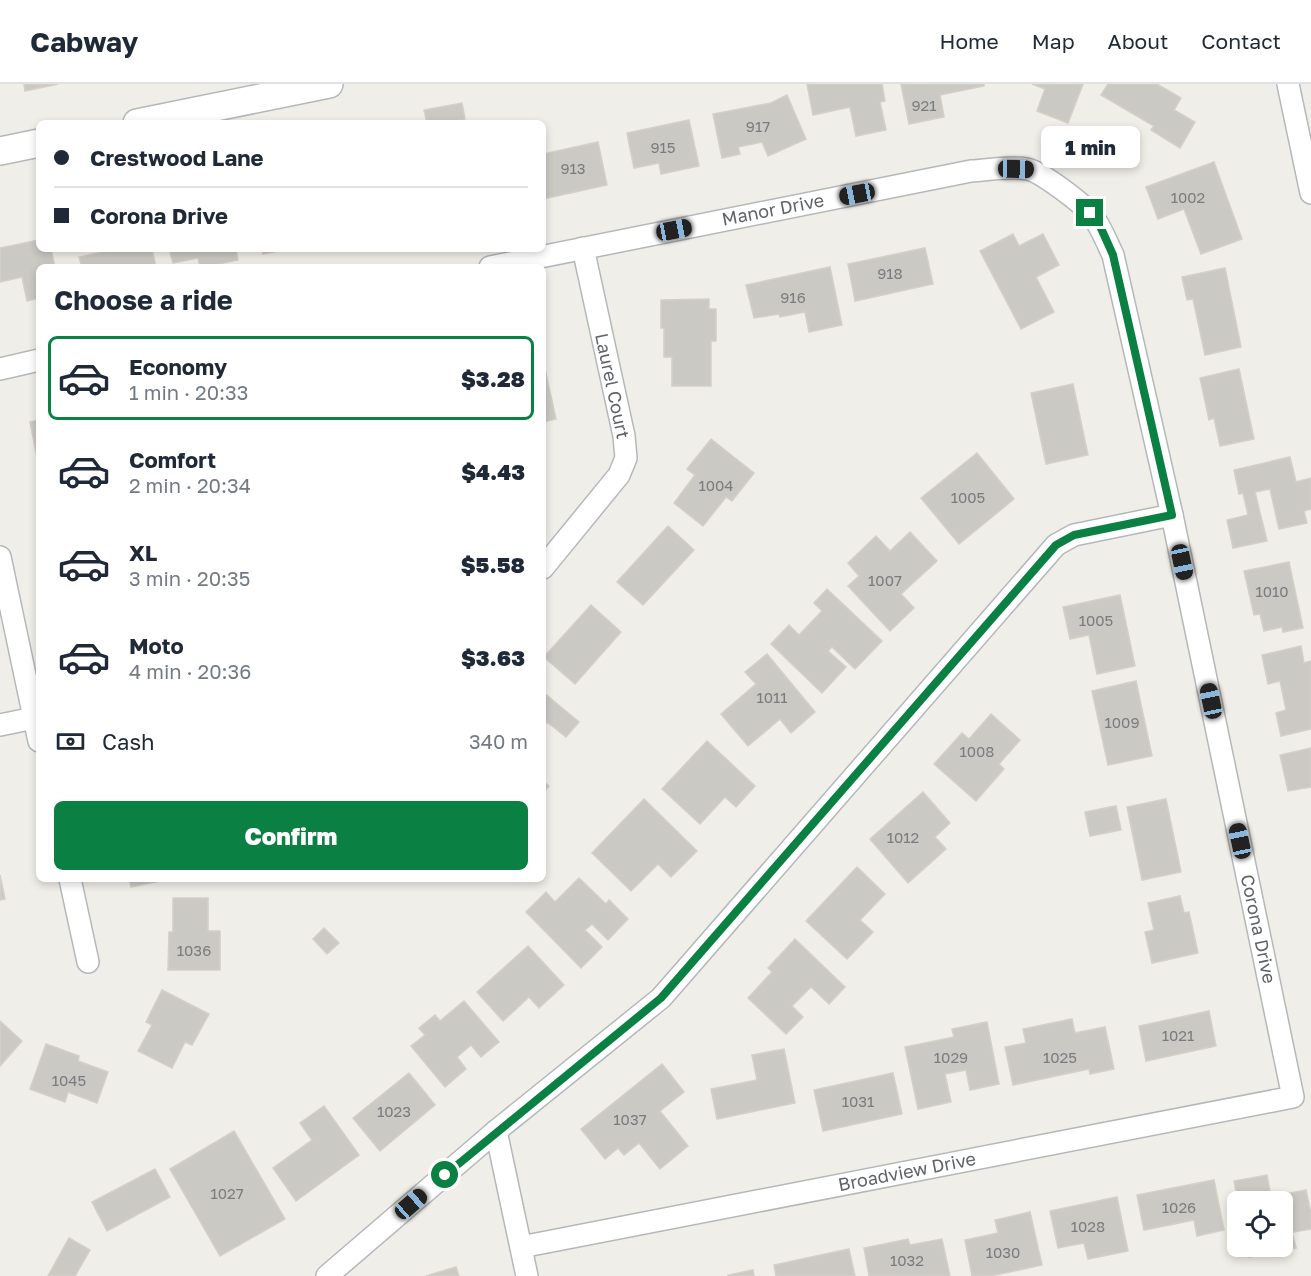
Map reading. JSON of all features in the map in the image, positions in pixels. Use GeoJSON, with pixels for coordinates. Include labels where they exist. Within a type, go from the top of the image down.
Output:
{"type":"FeatureCollection","features":[{"type":"Feature","properties":{"kind":"street"},"geometry":{"type":"LineString","coordinates":[[152,120],[329,84]]}},
{"type":"Feature","properties":{"kind":"street"},"geometry":{"type":"LineString","coordinates":[[1288,84],[1311,193]]}},
{"type":"Feature","properties":{"kind":"street"},"geometry":{"type":"LineString","coordinates":[[0,151],[36,144]]}},
{"type":"Feature","properties":{"kind":"street","name":"Manor Drive"},"geometry":{"type":"LineString","coordinates":[[504,264],[971,171],[1003,168],[1029,169],[1054,184]]}},
{"type":"Feature","properties":{"kind":"street","name":"Corona Drive"},"geometry":{"type":"LineString","coordinates":[[1054,184],[1090,213],[1100,226],[1113,255],[1172,515],[1293,1097]]}},
{"type":"Feature","properties":{"kind":"street","name":"Laurel Court"},"geometry":{"type":"LineString","coordinates":[[546,564],[619,476],[626,458],[624,436],[583,248]]}},
{"type":"Feature","properties":{"kind":"street"},"geometry":{"type":"LineString","coordinates":[[0,369],[36,361]]}},
{"type":"Feature","properties":{"kind":"street"},"geometry":{"type":"LineString","coordinates":[[327,1276],[496,1131],[661,998],[1056,545],[1074,535],[1172,515]]}},
{"type":"Feature","properties":{"kind":"street"},"geometry":{"type":"LineString","coordinates":[[0,557],[36,727]]}},
{"type":"Feature","properties":{"kind":"street"},"geometry":{"type":"LineString","coordinates":[[0,725],[34,718]]}},
{"type":"Feature","properties":{"kind":"street"},"geometry":{"type":"LineString","coordinates":[[71,882],[88,962]]}},
{"type":"Feature","properties":{"kind":"street","name":"Broadview Drive"},"geometry":{"type":"LineString","coordinates":[[521,1247],[1293,1097]]}},
{"type":"Feature","properties":{"kind":"street"},"geometry":{"type":"LineString","coordinates":[[496,1131],[527,1276]]}},
{"type":"Feature","properties":{"kind":"building"},"geometry":{"type":"Polygon","coordinates":[[[24,84],[58,84],[25,91],[24,84]]]}},
{"type":"Feature","properties":{"kind":"building"},"geometry":{"type":"Polygon","coordinates":[[[807,84],[882,84],[885,101],[880,102],[886,130],[856,136],[850,107],[813,115],[807,84]]]}},
{"type":"Feature","properties":{"kind":"building"},"geometry":{"type":"Polygon","coordinates":[[[901,84],[984,84],[984,86],[940,95],[944,117],[909,124],[901,84]]]}},
{"type":"Feature","properties":{"kind":"building"},"geometry":{"type":"Polygon","coordinates":[[[1032,84],[1083,84],[1068,123],[1037,111],[1045,89],[1032,84]]]}},
{"type":"Feature","properties":{"kind":"building"},"geometry":{"type":"Polygon","coordinates":[[[1108,84],[1157,84],[1181,98],[1174,110],[1195,122],[1180,148],[1151,130],[1154,126],[1101,95],[1108,84]]]}},
{"type":"Feature","properties":{"kind":"building"},"geometry":{"type":"Polygon","coordinates":[[[787,95],[806,139],[768,156],[762,142],[738,147],[740,154],[722,158],[713,114],[771,103],[787,95]]]}},
{"type":"Feature","properties":{"kind":"building"},"geometry":{"type":"Polygon","coordinates":[[[462,103],[465,119],[426,120],[424,110],[462,103]]]}},
{"type":"Feature","properties":{"kind":"building"},"geometry":{"type":"Polygon","coordinates":[[[689,120],[699,166],[661,174],[659,163],[634,168],[627,133],[689,120]]]}},
{"type":"Feature","properties":{"kind":"building"},"geometry":{"type":"Polygon","coordinates":[[[598,142],[607,185],[546,198],[546,153],[598,142]]]}},
{"type":"Feature","properties":{"kind":"building"},"geometry":{"type":"Polygon","coordinates":[[[1214,162],[1242,239],[1201,254],[1184,209],[1158,219],[1146,187],[1214,162]]]}},
{"type":"Feature","properties":{"kind":"building"},"geometry":{"type":"Polygon","coordinates":[[[1013,234],[1019,246],[1043,234],[1059,265],[1036,277],[1054,312],[1021,329],[980,251],[1013,234]]]}},
{"type":"Feature","properties":{"kind":"building"},"geometry":{"type":"Polygon","coordinates":[[[36,241],[36,252],[52,252],[54,264],[36,264],[36,299],[27,301],[22,277],[0,282],[0,248],[36,241]]]}},
{"type":"Feature","properties":{"kind":"building"},"geometry":{"type":"Polygon","coordinates":[[[925,248],[933,284],[855,301],[848,264],[925,248]]]}},
{"type":"Feature","properties":{"kind":"building"},"geometry":{"type":"Polygon","coordinates":[[[103,252],[153,252],[155,264],[81,264],[79,257],[103,252]]]}},
{"type":"Feature","properties":{"kind":"building"},"geometry":{"type":"Polygon","coordinates":[[[170,252],[237,252],[238,260],[219,264],[199,264],[198,258],[173,263],[170,252]]]}},
{"type":"Feature","properties":{"kind":"building"},"geometry":{"type":"Polygon","coordinates":[[[830,267],[842,325],[809,332],[805,312],[780,317],[779,314],[754,318],[746,285],[830,267]]]}},
{"type":"Feature","properties":{"kind":"building"},"geometry":{"type":"Polygon","coordinates":[[[1225,268],[1241,347],[1205,355],[1193,299],[1187,300],[1182,277],[1225,268]]]}},
{"type":"Feature","properties":{"kind":"building"},"geometry":{"type":"Polygon","coordinates":[[[709,299],[709,309],[716,309],[716,341],[711,341],[711,386],[672,386],[672,357],[664,357],[661,300],[709,299]]]}},
{"type":"Feature","properties":{"kind":"building"},"geometry":{"type":"Polygon","coordinates":[[[1239,369],[1254,439],[1220,446],[1214,418],[1209,420],[1200,378],[1239,369]]]}},
{"type":"Feature","properties":{"kind":"building"},"geometry":{"type":"Polygon","coordinates":[[[546,374],[556,419],[546,421],[546,374]]]}},
{"type":"Feature","properties":{"kind":"building"},"geometry":{"type":"Polygon","coordinates":[[[1073,384],[1088,455],[1046,464],[1031,393],[1073,384]]]}},
{"type":"Feature","properties":{"kind":"building"},"geometry":{"type":"Polygon","coordinates":[[[36,421],[36,452],[30,422],[36,421]]]}},
{"type":"Feature","properties":{"kind":"building"},"geometry":{"type":"Polygon","coordinates":[[[711,439],[754,473],[732,501],[726,497],[703,526],[674,503],[695,475],[687,469],[711,439]]]}},
{"type":"Feature","properties":{"kind":"building"},"geometry":{"type":"Polygon","coordinates":[[[977,453],[1014,499],[959,544],[921,498],[977,453]]]}},
{"type":"Feature","properties":{"kind":"building"},"geometry":{"type":"Polygon","coordinates":[[[1290,457],[1296,482],[1311,478],[1311,509],[1304,511],[1307,523],[1279,529],[1270,489],[1255,492],[1267,541],[1233,548],[1227,520],[1248,515],[1243,493],[1239,494],[1234,470],[1290,457]]]}},
{"type":"Feature","properties":{"kind":"building"},"geometry":{"type":"Polygon","coordinates":[[[668,526],[694,550],[643,605],[617,582],[668,526]]]}},
{"type":"Feature","properties":{"kind":"building"},"geometry":{"type":"Polygon","coordinates":[[[910,532],[937,561],[901,594],[914,608],[890,631],[848,586],[859,576],[848,563],[876,536],[890,551],[910,532]]]}},
{"type":"Feature","properties":{"kind":"building"},"geometry":{"type":"Polygon","coordinates":[[[1289,562],[1303,628],[1283,632],[1282,627],[1264,631],[1260,614],[1254,615],[1244,571],[1289,562]]]}},
{"type":"Feature","properties":{"kind":"building"},"geometry":{"type":"Polygon","coordinates":[[[827,589],[882,641],[855,669],[832,647],[828,651],[846,667],[822,693],[771,644],[789,625],[799,635],[822,611],[814,603],[827,589]]]}},
{"type":"Feature","properties":{"kind":"building"},"geometry":{"type":"Polygon","coordinates":[[[1120,595],[1135,666],[1097,674],[1089,635],[1070,639],[1063,607],[1120,595]]]}},
{"type":"Feature","properties":{"kind":"building"},"geometry":{"type":"Polygon","coordinates":[[[591,605],[621,632],[575,684],[546,659],[546,655],[591,605]]]}},
{"type":"Feature","properties":{"kind":"building"},"geometry":{"type":"Polygon","coordinates":[[[1301,646],[1304,663],[1311,661],[1311,729],[1281,736],[1276,713],[1286,710],[1280,681],[1268,684],[1262,655],[1301,646]]]}},
{"type":"Feature","properties":{"kind":"building"},"geometry":{"type":"Polygon","coordinates":[[[767,654],[815,712],[791,733],[780,719],[748,746],[721,714],[756,684],[745,672],[767,654]]]}},
{"type":"Feature","properties":{"kind":"building"},"geometry":{"type":"Polygon","coordinates":[[[1136,681],[1152,756],[1108,765],[1092,691],[1136,681]]]}},
{"type":"Feature","properties":{"kind":"building"},"geometry":{"type":"Polygon","coordinates":[[[546,694],[579,722],[566,737],[547,722],[546,694]]]}},
{"type":"Feature","properties":{"kind":"building"},"geometry":{"type":"Polygon","coordinates":[[[991,714],[1020,740],[999,764],[1004,769],[976,801],[934,764],[962,733],[969,739],[991,714]]]}},
{"type":"Feature","properties":{"kind":"building"},"geometry":{"type":"Polygon","coordinates":[[[707,741],[755,786],[736,807],[725,797],[700,824],[662,789],[707,741]]]}},
{"type":"Feature","properties":{"kind":"building"},"geometry":{"type":"Polygon","coordinates":[[[1311,748],[1311,787],[1288,791],[1280,755],[1311,748]]]}},
{"type":"Feature","properties":{"kind":"building"},"geometry":{"type":"Polygon","coordinates":[[[923,792],[950,823],[935,837],[946,849],[908,883],[870,839],[923,792]]]}},
{"type":"Feature","properties":{"kind":"building"},"geometry":{"type":"Polygon","coordinates":[[[644,799],[697,851],[671,877],[658,864],[631,891],[592,853],[644,799]]]}},
{"type":"Feature","properties":{"kind":"building"},"geometry":{"type":"Polygon","coordinates":[[[1166,799],[1181,872],[1142,880],[1127,807],[1166,799]]]}},
{"type":"Feature","properties":{"kind":"building"},"geometry":{"type":"Polygon","coordinates":[[[1116,806],[1121,830],[1090,836],[1085,812],[1116,806]]]}},
{"type":"Feature","properties":{"kind":"building"},"geometry":{"type":"Polygon","coordinates":[[[857,867],[885,894],[860,920],[873,932],[847,959],[806,921],[857,867]]]}},
{"type":"Feature","properties":{"kind":"building"},"geometry":{"type":"Polygon","coordinates":[[[0,875],[5,899],[0,900],[0,875]]]}},
{"type":"Feature","properties":{"kind":"building"},"geometry":{"type":"Polygon","coordinates":[[[579,878],[606,904],[609,900],[628,919],[608,940],[592,924],[585,930],[602,947],[581,968],[526,912],[546,892],[555,902],[579,878]]]}},
{"type":"Feature","properties":{"kind":"building"},"geometry":{"type":"Polygon","coordinates":[[[130,882],[155,882],[131,887],[130,882]]]}},
{"type":"Feature","properties":{"kind":"building"},"geometry":{"type":"Polygon","coordinates":[[[1180,896],[1184,913],[1189,912],[1198,953],[1152,963],[1145,932],[1154,930],[1148,903],[1180,896]]]}},
{"type":"Feature","properties":{"kind":"building"},"geometry":{"type":"Polygon","coordinates":[[[173,898],[208,898],[208,931],[220,931],[220,970],[168,970],[169,932],[173,932],[173,898]]]}},
{"type":"Feature","properties":{"kind":"building"},"geometry":{"type":"Polygon","coordinates":[[[324,928],[339,943],[327,954],[313,939],[324,928]]]}},
{"type":"Feature","properties":{"kind":"building"},"geometry":{"type":"Polygon","coordinates":[[[795,939],[845,987],[829,1004],[811,987],[792,1006],[803,1017],[786,1034],[748,998],[772,972],[768,968],[795,939]]]}},
{"type":"Feature","properties":{"kind":"building"},"geometry":{"type":"Polygon","coordinates":[[[528,946],[564,985],[539,1008],[529,997],[503,1021],[477,992],[528,946]]]}},
{"type":"Feature","properties":{"kind":"building"},"geometry":{"type":"Polygon","coordinates":[[[162,990],[209,1014],[192,1045],[185,1042],[172,1068],[138,1051],[152,1025],[146,1022],[162,990]]]}},
{"type":"Feature","properties":{"kind":"building"},"geometry":{"type":"Polygon","coordinates":[[[464,1001],[499,1042],[481,1057],[471,1045],[457,1057],[466,1069],[445,1087],[411,1046],[425,1035],[419,1028],[435,1015],[440,1021],[464,1001]]]}},
{"type":"Feature","properties":{"kind":"building"},"geometry":{"type":"Polygon","coordinates":[[[1209,1011],[1216,1046],[1146,1061],[1139,1026],[1209,1011]]]}},
{"type":"Feature","properties":{"kind":"building"},"geometry":{"type":"Polygon","coordinates":[[[1072,1019],[1075,1033],[1105,1027],[1114,1069],[1090,1074],[1089,1069],[1013,1085],[1005,1047],[1026,1043],[1023,1029],[1072,1019]]]}},
{"type":"Feature","properties":{"kind":"building"},"geometry":{"type":"Polygon","coordinates":[[[0,1021],[22,1041],[0,1066],[0,1021]]]}},
{"type":"Feature","properties":{"kind":"building"},"geometry":{"type":"Polygon","coordinates":[[[987,1022],[999,1084],[970,1090],[966,1070],[945,1074],[951,1102],[918,1109],[905,1047],[954,1037],[952,1029],[987,1022]]]}},
{"type":"Feature","properties":{"kind":"building"},"geometry":{"type":"Polygon","coordinates":[[[46,1044],[79,1056],[78,1061],[108,1072],[97,1103],[68,1092],[65,1102],[30,1089],[46,1044]]]}},
{"type":"Feature","properties":{"kind":"building"},"geometry":{"type":"Polygon","coordinates":[[[784,1049],[795,1103],[717,1119],[711,1089],[757,1080],[752,1055],[784,1049]]]}},
{"type":"Feature","properties":{"kind":"building"},"geometry":{"type":"Polygon","coordinates":[[[662,1064],[684,1092],[660,1111],[688,1146],[660,1169],[639,1143],[624,1155],[618,1148],[605,1159],[581,1129],[662,1064]]]}},
{"type":"Feature","properties":{"kind":"building"},"geometry":{"type":"Polygon","coordinates":[[[409,1073],[435,1105],[380,1151],[353,1118],[409,1073]]]}},
{"type":"Feature","properties":{"kind":"building"},"geometry":{"type":"Polygon","coordinates":[[[893,1073],[902,1114],[823,1131],[814,1090],[893,1073]]]}},
{"type":"Feature","properties":{"kind":"building"},"geometry":{"type":"Polygon","coordinates":[[[324,1106],[359,1155],[296,1201],[273,1168],[312,1140],[300,1123],[324,1106]]]}},
{"type":"Feature","properties":{"kind":"building"},"geometry":{"type":"Polygon","coordinates":[[[234,1131],[285,1219],[220,1256],[170,1169],[234,1131]]]}},
{"type":"Feature","properties":{"kind":"building"},"geometry":{"type":"Polygon","coordinates":[[[155,1169],[170,1197],[107,1231],[92,1202],[155,1169]]]}},
{"type":"Feature","properties":{"kind":"building"},"geometry":{"type":"Polygon","coordinates":[[[1267,1175],[1270,1191],[1236,1191],[1234,1181],[1267,1175]]]}},
{"type":"Feature","properties":{"kind":"building"},"geometry":{"type":"Polygon","coordinates":[[[1214,1180],[1224,1230],[1197,1236],[1194,1220],[1144,1230],[1137,1195],[1214,1180]]]}},
{"type":"Feature","properties":{"kind":"building"},"geometry":{"type":"Polygon","coordinates":[[[1306,1190],[1311,1214],[1311,1229],[1293,1232],[1293,1193],[1306,1190]]]}},
{"type":"Feature","properties":{"kind":"building"},"geometry":{"type":"Polygon","coordinates":[[[1117,1197],[1128,1251],[1088,1259],[1084,1243],[1058,1248],[1050,1211],[1117,1197]]]}},
{"type":"Feature","properties":{"kind":"building"},"geometry":{"type":"Polygon","coordinates":[[[1030,1212],[1042,1265],[991,1276],[972,1276],[965,1240],[998,1233],[995,1220],[1030,1212]]]}},
{"type":"Feature","properties":{"kind":"building"},"geometry":{"type":"Polygon","coordinates":[[[69,1238],[90,1250],[75,1276],[48,1276],[69,1238]]]}},
{"type":"Feature","properties":{"kind":"building"},"geometry":{"type":"Polygon","coordinates":[[[908,1239],[910,1245],[942,1239],[950,1276],[869,1276],[864,1248],[908,1239]]]}},
{"type":"Feature","properties":{"kind":"building"},"geometry":{"type":"Polygon","coordinates":[[[849,1249],[855,1276],[776,1276],[774,1265],[849,1249]]]}},
{"type":"Feature","properties":{"kind":"building"},"geometry":{"type":"Polygon","coordinates":[[[456,1267],[459,1276],[426,1276],[456,1267]]]}},
{"type":"Feature","properties":{"kind":"building"},"geometry":{"type":"Polygon","coordinates":[[[753,1270],[754,1276],[728,1276],[728,1275],[753,1270]]]}},
{"type":"Feature","properties":{"kind":"route"},"geometry":{"type":"LineString","coordinates":[[445,1175],[661,998],[1056,545],[1074,535],[1172,515],[1113,255],[1100,226],[1090,213]]}}]}
